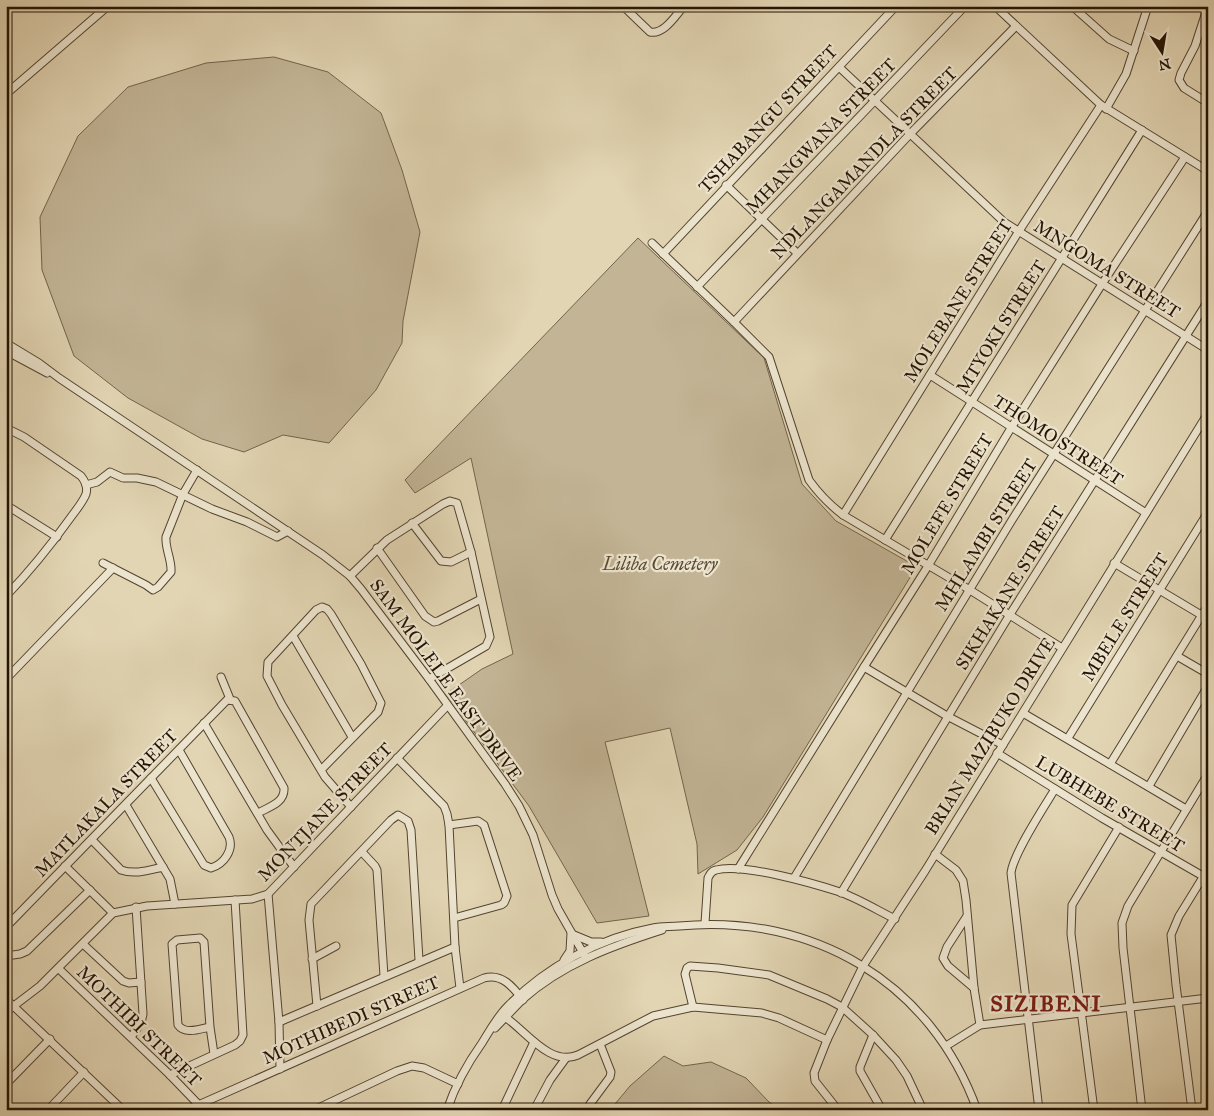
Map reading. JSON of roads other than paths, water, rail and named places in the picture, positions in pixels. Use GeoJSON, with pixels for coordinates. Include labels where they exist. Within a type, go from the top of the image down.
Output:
{"type":"FeatureCollection","features":[{"type":"Feature","properties":{"kind":"street"},"geometry":{"type":"LineString","coordinates":[[6,94],[108,6]]}},
{"type":"Feature","properties":{"kind":"street"},"geometry":{"type":"LineString","coordinates":[[623,6],[650,32],[654,33],[661,31],[684,6]]}},
{"type":"Feature","properties":{"kind":"street","name":"TSHABANGU STREET"},"geometry":{"type":"LineString","coordinates":[[663,254],[896,6]]}},
{"type":"Feature","properties":{"kind":"street","name":"MHANGWANA STREET"},"geometry":{"type":"LineString","coordinates":[[697,287],[965,6]]}},
{"type":"Feature","properties":{"kind":"street"},"geometry":{"type":"LineString","coordinates":[[995,6],[1103,107],[1208,171]]}},
{"type":"Feature","properties":{"kind":"street"},"geometry":{"type":"LineString","coordinates":[[1072,6],[1109,39],[1134,51]]}},
{"type":"Feature","properties":{"kind":"street","name":"MOLEBANE STREET"},"geometry":{"type":"LineString","coordinates":[[843,515],[1019,232],[1126,74],[1148,6]]}},
{"type":"Feature","properties":{"kind":"street"},"geometry":{"type":"LineString","coordinates":[[1208,6],[1196,46],[1181,73],[1180,80],[1184,88],[1208,102]]}},
{"type":"Feature","properties":{"kind":"street","name":"NDLANGAMANDLA STREET"},"geometry":{"type":"LineString","coordinates":[[734,322],[797,253],[1016,26]]}},
{"type":"Feature","properties":{"kind":"street","name":"MNGOMA STREET"},"geometry":{"type":"LineString","coordinates":[[838,67],[992,211],[1019,232],[1208,350]]}},
{"type":"Feature","properties":{"kind":"street","name":"MTYOKI STREET"},"geometry":{"type":"LineString","coordinates":[[885,540],[1142,130]]}},
{"type":"Feature","properties":{"kind":"street","name":"MOLEFE STREET"},"geometry":{"type":"LineString","coordinates":[[738,869],[928,566],[1011,428],[1185,157]]}},
{"type":"Feature","properties":{"kind":"street"},"geometry":{"type":"LineString","coordinates":[[726,185],[797,253]]}},
{"type":"Feature","properties":{"kind":"street","name":"MHLAMBI STREET"},"geometry":{"type":"LineString","coordinates":[[794,878],[1053,454],[1208,210]]}},
{"type":"Feature","properties":{"kind":"street"},"geometry":{"type":"LineString","coordinates":[[652,243],[768,357],[809,480],[818,493],[843,515],[970,590],[1062,648]]}},
{"type":"Feature","properties":{"kind":"street","name":"SIKHAKANE STREET"},"geometry":{"type":"LineString","coordinates":[[841,893],[1009,616],[1208,300]]}},
{"type":"Feature","properties":{"kind":"street","name":"SAM MOLELE EAST DRIVE"},"geometry":{"type":"LineString","coordinates":[[6,343],[40,363],[59,378],[323,555],[350,576],[429,679],[505,784],[527,822],[558,909],[584,955]]}},
{"type":"Feature","properties":{"kind":"street","name":"SAM MOLELE EAST DRIVE"},"geometry":{"type":"LineString","coordinates":[[6,351],[59,378]]}},
{"type":"Feature","properties":{"kind":"street","name":"THOMO STREET"},"geometry":{"type":"LineString","coordinates":[[930,375],[1146,513]]}},
{"type":"Feature","properties":{"kind":"street","name":"BRIAN MAZIBUKO DRIVE"},"geometry":{"type":"LineString","coordinates":[[838,1110],[815,1081],[814,1073],[842,1007],[863,966],[895,919],[1208,413]]}},
{"type":"Feature","properties":{"kind":"street"},"geometry":{"type":"LineString","coordinates":[[6,428],[24,437],[81,476],[86,485],[84,498],[57,537],[29,572],[7,593]]}},
{"type":"Feature","properties":{"kind":"street"},"geometry":{"type":"LineString","coordinates":[[102,563],[146,584],[153,590],[158,588],[172,572],[166,537],[183,494],[197,470]]}},
{"type":"Feature","properties":{"kind":"street"},"geometry":{"type":"LineString","coordinates":[[86,485],[97,482],[108,472],[123,478],[143,479],[156,482],[277,537],[288,531]]}},
{"type":"Feature","properties":{"kind":"street"},"geometry":{"type":"LineString","coordinates":[[350,576],[376,548],[412,523],[443,504],[457,503],[490,637],[487,644],[429,679]]}},
{"type":"Feature","properties":{"kind":"street"},"geometry":{"type":"LineString","coordinates":[[6,505],[57,537]]}},
{"type":"Feature","properties":{"kind":"street","name":"MBELE STREET"},"geometry":{"type":"LineString","coordinates":[[1068,738],[1208,512]]}},
{"type":"Feature","properties":{"kind":"street"},"geometry":{"type":"LineString","coordinates":[[412,523],[441,561],[451,562],[470,552]]}},
{"type":"Feature","properties":{"kind":"street"},"geometry":{"type":"LineString","coordinates":[[376,548],[425,616],[430,620],[438,621],[480,598]]}},
{"type":"Feature","properties":{"kind":"street"},"geometry":{"type":"LineString","coordinates":[[1114,563],[1204,617]]}},
{"type":"Feature","properties":{"kind":"street"},"geometry":{"type":"LineString","coordinates":[[6,679],[113,568]]}},
{"type":"Feature","properties":{"kind":"street"},"geometry":{"type":"LineString","coordinates":[[1110,764],[1177,656],[1204,617],[1208,605]]}},
{"type":"Feature","properties":{"kind":"street"},"geometry":{"type":"LineString","coordinates":[[321,770],[378,712],[380,707],[380,698],[331,614],[322,607],[316,610],[268,662],[266,673],[282,704],[321,770],[330,785],[351,807]]}},
{"type":"Feature","properties":{"kind":"street"},"geometry":{"type":"LineString","coordinates":[[293,636],[352,737]]}},
{"type":"Feature","properties":{"kind":"street"},"geometry":{"type":"LineString","coordinates":[[1177,656],[1208,674]]}},
{"type":"Feature","properties":{"kind":"street"},"geometry":{"type":"LineString","coordinates":[[864,666],[907,693],[1003,745]]}},
{"type":"Feature","properties":{"kind":"street"},"geometry":{"type":"LineString","coordinates":[[221,677],[229,700],[235,701],[284,788],[280,801],[258,813]]}},
{"type":"Feature","properties":{"kind":"street"},"geometry":{"type":"LineString","coordinates":[[1149,786],[1208,686]]}},
{"type":"Feature","properties":{"kind":"street","name":"MATLAKALA STREET"},"geometry":{"type":"LineString","coordinates":[[6,927],[204,723],[229,700]]}},
{"type":"Feature","properties":{"kind":"street","name":"MONTJANE STREET"},"geometry":{"type":"LineString","coordinates":[[113,913],[136,907],[252,899],[268,894],[447,706]]}},
{"type":"Feature","properties":{"kind":"street"},"geometry":{"type":"LineString","coordinates":[[1023,713],[1186,809]]}},
{"type":"Feature","properties":{"kind":"street"},"geometry":{"type":"LineString","coordinates":[[204,723],[267,830],[294,867]]}},
{"type":"Feature","properties":{"kind":"street"},"geometry":{"type":"LineString","coordinates":[[151,778],[204,866],[211,868],[218,865],[230,850],[231,842],[179,750]]}},
{"type":"Feature","properties":{"kind":"street","name":"LUBHEBE STREET"},"geometry":{"type":"LineString","coordinates":[[997,753],[1206,878]]}},
{"type":"Feature","properties":{"kind":"street"},"geometry":{"type":"LineString","coordinates":[[397,758],[444,806],[449,825],[455,946],[460,988]]}},
{"type":"Feature","properties":{"kind":"street"},"geometry":{"type":"LineString","coordinates":[[1142,1110],[1122,923],[1128,906],[1208,774]]}},
{"type":"Feature","properties":{"kind":"street"},"geometry":{"type":"LineString","coordinates":[[1039,1110],[1014,909],[1012,868],[1017,854],[1055,789]]}},
{"type":"Feature","properties":{"kind":"street"},"geometry":{"type":"LineString","coordinates":[[126,805],[170,879],[175,904]]}},
{"type":"Feature","properties":{"kind":"street"},"geometry":{"type":"LineString","coordinates":[[317,1006],[309,920],[311,904],[398,815],[408,821],[411,830],[419,960]]}},
{"type":"Feature","properties":{"kind":"street"},"geometry":{"type":"LineString","coordinates":[[449,825],[478,821],[484,825],[507,896],[504,903],[500,905],[454,918]]}},
{"type":"Feature","properties":{"kind":"street"},"geometry":{"type":"LineString","coordinates":[[1094,1110],[1071,934],[1071,909],[1076,896],[1119,827]]}},
{"type":"Feature","properties":{"kind":"street"},"geometry":{"type":"LineString","coordinates":[[92,840],[121,870],[126,872],[141,872],[163,867]]}},
{"type":"Feature","properties":{"kind":"street"},"geometry":{"type":"LineString","coordinates":[[362,852],[377,870],[384,976]]}},
{"type":"Feature","properties":{"kind":"street"},"geometry":{"type":"LineString","coordinates":[[935,854],[961,876],[966,900],[974,988],[980,1025]]}},
{"type":"Feature","properties":{"kind":"street"},"geometry":{"type":"LineString","coordinates":[[6,1012],[40,986],[113,913],[65,866]]}},
{"type":"Feature","properties":{"kind":"street"},"geometry":{"type":"LineString","coordinates":[[705,923],[707,882],[710,873],[715,870],[738,869],[794,878],[841,893],[895,919]]}},
{"type":"Feature","properties":{"kind":"street"},"geometry":{"type":"LineString","coordinates":[[1192,1110],[1173,960],[1172,935],[1179,916],[1206,878],[1208,869]]}},
{"type":"Feature","properties":{"kind":"street"},"geometry":{"type":"LineString","coordinates":[[6,956],[27,951],[90,890]]}},
{"type":"Feature","properties":{"kind":"street"},"geometry":{"type":"LineString","coordinates":[[268,894],[279,1022],[280,1069]]}},
{"type":"Feature","properties":{"kind":"street"},"geometry":{"type":"LineString","coordinates":[[170,1075],[235,1045],[243,1035],[235,900]]}},
{"type":"Feature","properties":{"kind":"street"},"geometry":{"type":"LineString","coordinates":[[131,1037],[142,1019],[136,907]]}},
{"type":"Feature","properties":{"kind":"street"},"geometry":{"type":"LineString","coordinates":[[967,916],[943,958],[948,966],[974,988]]}},
{"type":"Feature","properties":{"kind":"street"},"geometry":{"type":"LineString","coordinates":[[559,966],[607,942],[648,929],[705,923],[748,926],[783,932],[826,946],[863,966],[894,989],[927,1022],[946,1046],[965,1081],[977,1110]]}},
{"type":"Feature","properties":{"kind":"street"},"geometry":{"type":"LineString","coordinates":[[486,1036],[506,1017],[521,997],[562,972],[584,955],[672,927]]}},
{"type":"Feature","properties":{"kind":"street"},"geometry":{"type":"LineString","coordinates":[[447,1110],[471,1058],[498,1018],[559,966],[570,951],[572,932],[591,942],[607,942]]}},
{"type":"Feature","properties":{"kind":"street"},"geometry":{"type":"LineString","coordinates":[[210,1027],[191,1030],[181,1029],[178,1025],[172,944],[177,940],[200,938],[204,942],[210,1027],[214,1054]]}},
{"type":"Feature","properties":{"kind":"street"},"geometry":{"type":"LineString","coordinates":[[83,944],[123,982],[141,982]]}},
{"type":"Feature","properties":{"kind":"street"},"geometry":{"type":"LineString","coordinates":[[312,959],[336,946]]}},
{"type":"Feature","properties":{"kind":"street"},"geometry":{"type":"LineString","coordinates":[[279,1022],[455,946]]}},
{"type":"Feature","properties":{"kind":"street"},"geometry":{"type":"LineString","coordinates":[[693,1007],[685,974],[687,968],[695,966],[769,975],[827,999],[842,1007],[874,1035],[907,1076],[923,1110]]}},
{"type":"Feature","properties":{"kind":"street","name":"MOTHIBI STREET"},"geometry":{"type":"LineString","coordinates":[[58,969],[131,1037],[198,1104]]}},
{"type":"Feature","properties":{"kind":"street","name":"MOTHIBEDI STREET"},"geometry":{"type":"LineString","coordinates":[[187,1110],[490,976],[503,979],[521,997]]}},
{"type":"Feature","properties":{"kind":"street"},"geometry":{"type":"LineString","coordinates":[[946,1046],[980,1025],[1208,998]]}},
{"type":"Feature","properties":{"kind":"street"},"geometry":{"type":"LineString","coordinates":[[6,999],[84,1072],[118,1108]]}},
{"type":"Feature","properties":{"kind":"street"},"geometry":{"type":"LineString","coordinates":[[506,1017],[534,1042],[551,1053],[566,1058],[573,1057],[600,1044],[653,1016],[693,1007],[762,1013],[779,1018],[827,1040]]}},
{"type":"Feature","properties":{"kind":"street"},"geometry":{"type":"LineString","coordinates":[[874,1035],[860,1071],[882,1110]]}},
{"type":"Feature","properties":{"kind":"street"},"geometry":{"type":"LineString","coordinates":[[6,1084],[50,1039]]}},
{"type":"Feature","properties":{"kind":"street"},"geometry":{"type":"LineString","coordinates":[[502,1110],[534,1042]]}},
{"type":"Feature","properties":{"kind":"street"},"geometry":{"type":"LineString","coordinates":[[588,1110],[590,1104],[610,1077],[610,1069],[600,1044]]}},
{"type":"Feature","properties":{"kind":"street"},"geometry":{"type":"LineString","coordinates":[[534,1110],[550,1080],[566,1058]]}},
{"type":"Feature","properties":{"kind":"street"},"geometry":{"type":"LineString","coordinates":[[314,1110],[397,1071],[412,1066],[424,1068],[458,1084]]}},
{"type":"Feature","properties":{"kind":"street"},"geometry":{"type":"LineString","coordinates":[[48,1110],[84,1072]]}},
{"type":"Feature","properties":{"kind":"district","name":"SIZIBENI"},"geometry":{"type":"Point","coordinates":[1046,1003]}},
{"type":"Feature","properties":{"kind":"park label","name":"Liliba Cemetery"},"geometry":{"type":"Point","coordinates":[660,564]}}]}
